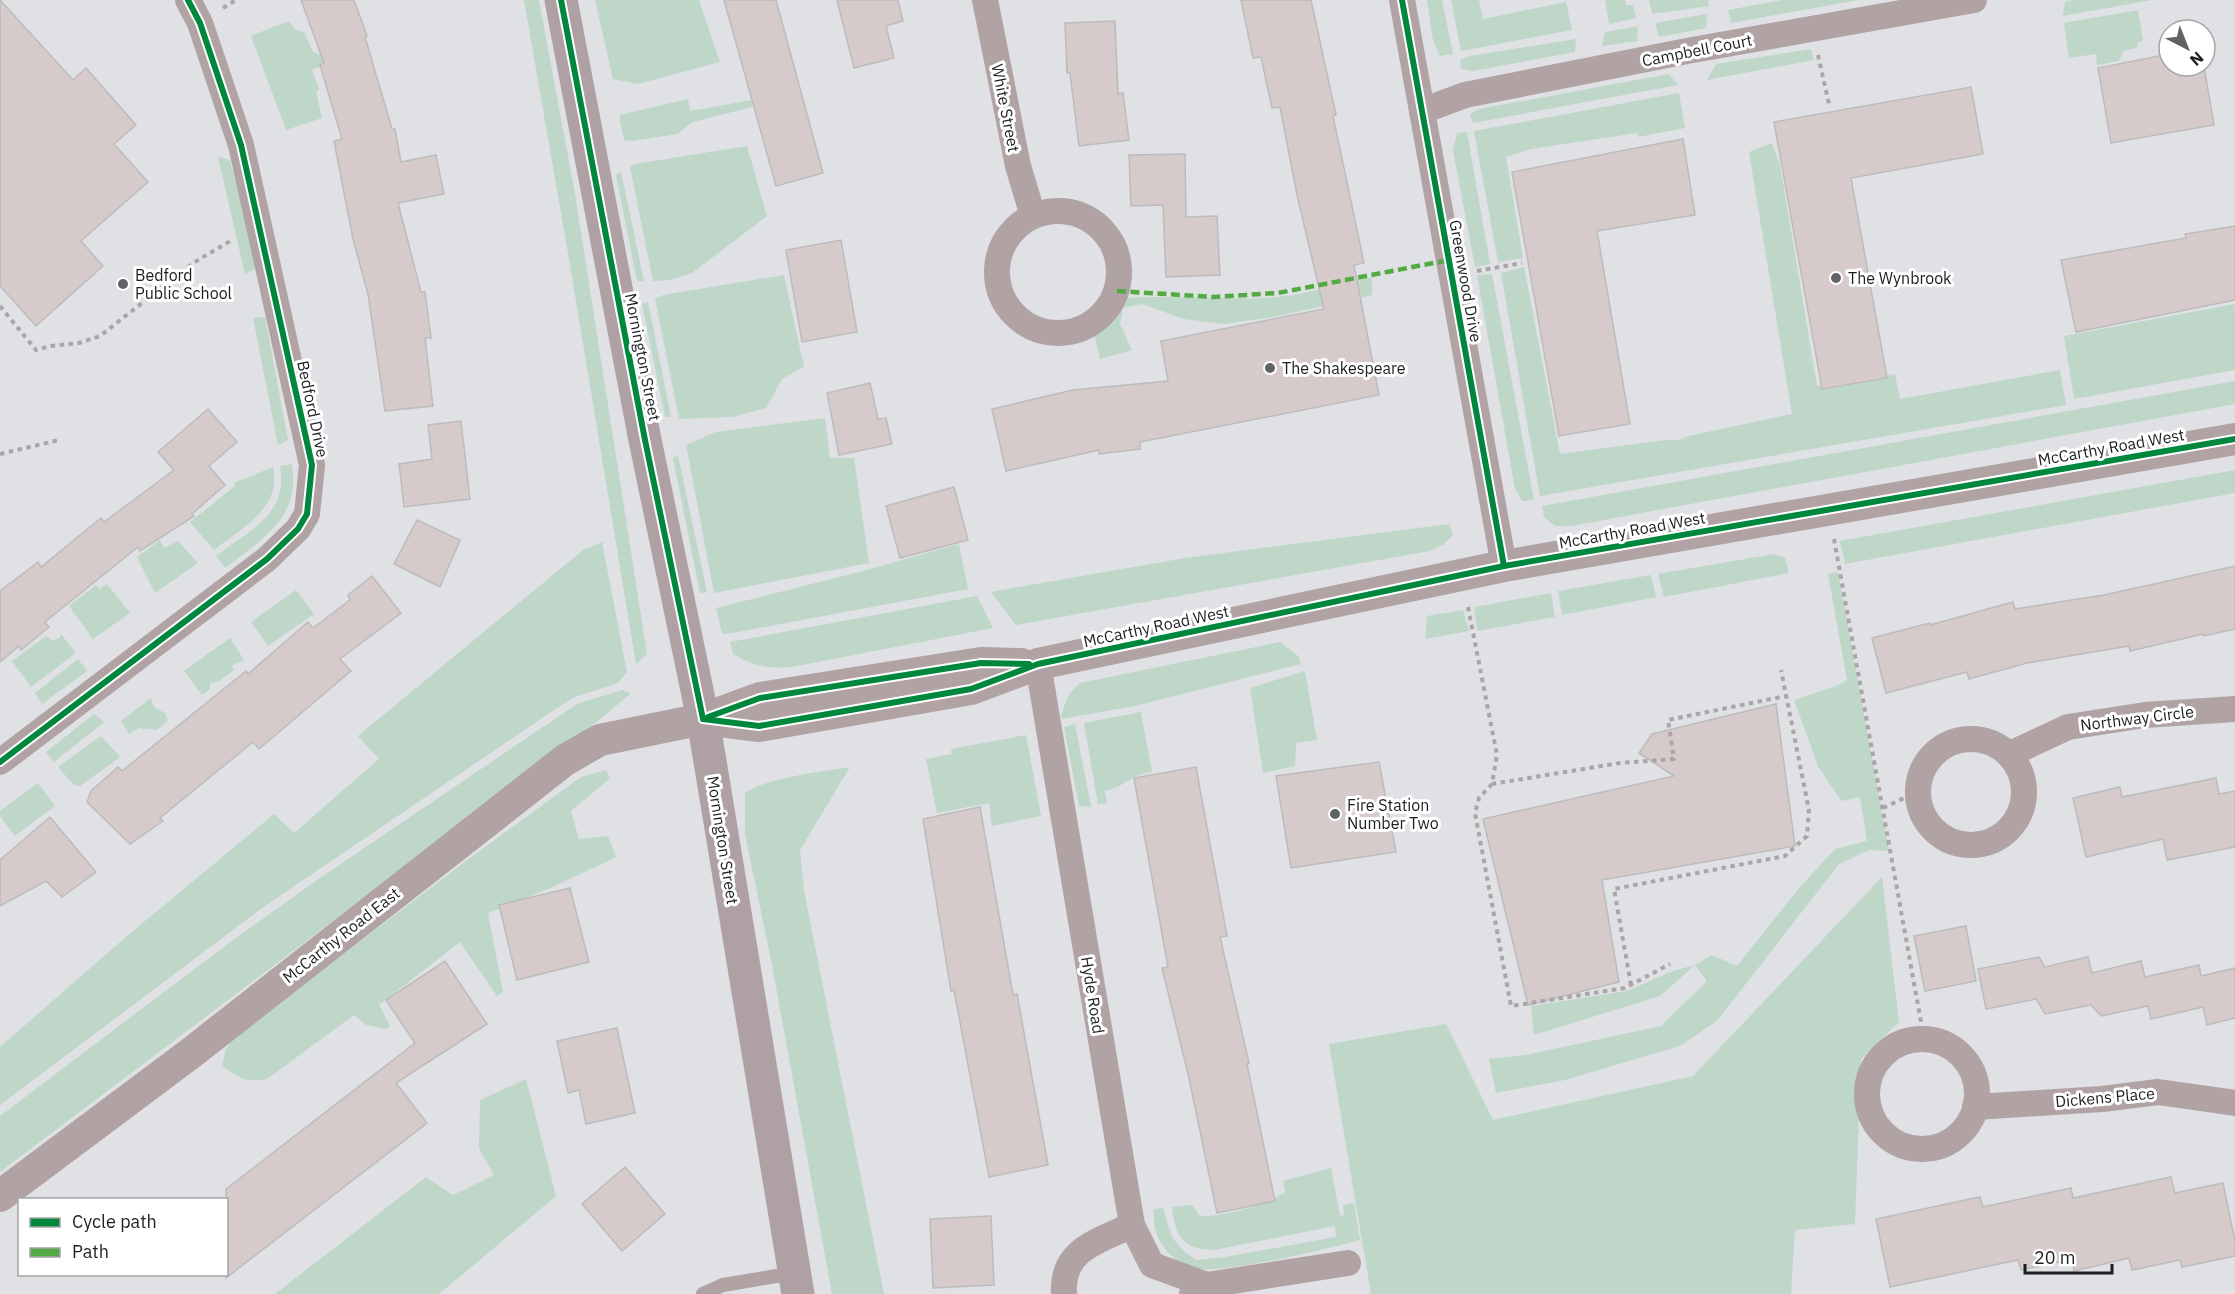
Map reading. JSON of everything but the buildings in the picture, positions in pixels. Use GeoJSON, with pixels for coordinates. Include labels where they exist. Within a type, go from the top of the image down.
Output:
{"type":"FeatureCollection","features":[{"type":"Feature","properties":{"kind":"main road","name":"Mornington Street"},"geometry":{"type":"LineString","coordinates":[[561,0],[645,440],[703,719],[796,1283]]}},
{"type":"Feature","properties":{"kind":"street","name":"Bedford Drive"},"geometry":{"type":"LineString","coordinates":[[0,762],[267,559],[298,529],[307,514],[312,465],[241,145],[200,23],[188,0]]}},
{"type":"Feature","properties":{"kind":"street","name":"White Street"},"geometry":{"type":"LineString","coordinates":[[985,0],[1018,166],[1033,216]]}},
{"type":"Feature","properties":{"kind":"street","name":"Greenwood Drive"},"geometry":{"type":"LineString","coordinates":[[1402,0],[1504,566]]}},
{"type":"Feature","properties":{"kind":"street","name":"Campbell Court"},"geometry":{"type":"LineString","coordinates":[[1422,111],[1465,95],[1678,53],[1974,0]]}},
{"type":"Feature","properties":{"kind":"street"},"geometry":{"type":"LineString","coordinates":[[1052,210],[1073,212],[1086,217],[1103,230],[1115,248],[1119,263],[1117,291],[1106,310],[1090,325],[1076,331],[1044,332],[1027,325],[1008,308],[998,288],[996,267],[1002,247],[1013,229],[1033,216],[1052,210]]}},
{"type":"Feature","properties":{"kind":"street","name":"McCarthy Road West"},"geometry":{"type":"LineString","coordinates":[[703,719],[760,698],[981,663],[1038,664],[1504,566],[2235,439]]}},
{"type":"Feature","properties":{"kind":"street","name":"Hyde Road"},"geometry":{"type":"LineString","coordinates":[[1038,664],[1132,1225],[1152,1265],[1199,1290]]}},
{"type":"Feature","properties":{"kind":"street","name":"Northway Circle"},"geometry":{"type":"LineString","coordinates":[[2010,754],[2068,727],[2145,715],[2235,709]]}},
{"type":"Feature","properties":{"kind":"street","name":"McCarthy Road East"},"geometry":{"type":"LineString","coordinates":[[0,1196],[191,1053],[565,760],[600,740],[703,719]]}},
{"type":"Feature","properties":{"kind":"street"},"geometry":{"type":"LineString","coordinates":[[1977,738],[1995,743],[2010,754],[2021,770],[2025,789],[2023,807],[2008,831],[1993,842],[1979,846],[1950,842],[1934,832],[1923,817],[1917,792],[1924,767],[1935,752],[1951,742],[1977,738]]}},
{"type":"Feature","properties":{"kind":"street"},"geometry":{"type":"LineString","coordinates":[[1914,1039],[1933,1040],[1948,1045],[1963,1057],[1972,1070],[1977,1088],[1975,1107],[1970,1121],[1958,1136],[1941,1146],[1910,1148],[1892,1140],[1878,1127],[1869,1109],[1867,1090],[1874,1068],[1885,1052],[1896,1045],[1914,1039]]}},
{"type":"Feature","properties":{"kind":"street","name":"Dickens Place"},"geometry":{"type":"LineString","coordinates":[[1975,1107],[2102,1099],[2158,1092],[2235,1103]]}},
{"type":"Feature","properties":{"kind":"street"},"geometry":{"type":"LineString","coordinates":[[1064,1294],[1065,1274],[1077,1252],[1132,1225]]}},
{"type":"Feature","properties":{"kind":"street"},"geometry":{"type":"LineString","coordinates":[[1199,1290],[1348,1263]]}},
{"type":"Feature","properties":{"kind":"lane"},"geometry":{"type":"LineString","coordinates":[[703,1294],[723,1285],[796,1283]]}},
{"type":"Feature","properties":{"kind":"path"},"geometry":{"type":"LineString","coordinates":[[1817,47],[1829,104]]}},
{"type":"Feature","properties":{"kind":"path"},"geometry":{"type":"LineString","coordinates":[[0,306],[36,350],[79,343],[100,336],[193,263],[232,240]]}},
{"type":"Feature","properties":{"kind":"path"},"geometry":{"type":"LineString","coordinates":[[1476,272],[1522,263]]}},
{"type":"Feature","properties":{"kind":"path"},"geometry":{"type":"LineString","coordinates":[[0,454],[59,440]]}},
{"type":"Feature","properties":{"kind":"path"},"geometry":{"type":"LineString","coordinates":[[1828,510],[1921,1022]]}},
{"type":"Feature","properties":{"kind":"path"},"geometry":{"type":"LineString","coordinates":[[1468,607],[1497,754],[1492,784],[1479,798],[1475,813],[1511,1006],[1625,988],[1670,964]]}},
{"type":"Feature","properties":{"kind":"path"},"geometry":{"type":"LineString","coordinates":[[1631,985],[1614,889],[1785,856],[1807,836],[1809,810],[1781,670]]}},
{"type":"Feature","properties":{"kind":"path"},"geometry":{"type":"LineString","coordinates":[[1492,784],[1620,763],[1674,759],[1668,720],[1786,696]]}},
{"type":"Feature","properties":{"kind":"path"},"geometry":{"type":"LineString","coordinates":[[1883,808],[1917,792]]}},
{"type":"Feature","properties":{"kind":"green space"},"geometry":{"type":"Polygon","coordinates":[[[524,0],[539,0],[575,194],[647,654],[636,664],[570,265],[524,0]]]}},
{"type":"Feature","properties":{"kind":"green space"},"geometry":{"type":"Polygon","coordinates":[[[595,0],[699,0],[720,62],[638,84],[613,79],[595,0]]]}},
{"type":"Feature","properties":{"kind":"green space"},"geometry":{"type":"Polygon","coordinates":[[[1427,0],[1442,0],[1453,54],[1440,56],[1433,40],[1427,0]]]}},
{"type":"Feature","properties":{"kind":"green space"},"geometry":{"type":"Polygon","coordinates":[[[1451,0],[1479,0],[1483,19],[1566,2],[1572,30],[1461,51],[1451,0]]]}},
{"type":"Feature","properties":{"kind":"green space"},"geometry":{"type":"Polygon","coordinates":[[[1605,0],[1625,0],[1626,5],[1633,5],[1636,18],[1609,24],[1605,0]]]}},
{"type":"Feature","properties":{"kind":"green space"},"geometry":{"type":"Polygon","coordinates":[[[1649,0],[1708,0],[1709,6],[1652,14],[1649,0]]]}},
{"type":"Feature","properties":{"kind":"green space"},"geometry":{"type":"Polygon","coordinates":[[[1783,0],[1859,0],[1731,23],[1728,10],[1783,0]]]}},
{"type":"Feature","properties":{"kind":"green space"},"geometry":{"type":"Polygon","coordinates":[[[2152,0],[2063,16],[2065,2],[2152,0]]]}},
{"type":"Feature","properties":{"kind":"green space"},"geometry":{"type":"Polygon","coordinates":[[[2138,10],[2143,41],[2137,43],[2137,48],[2123,51],[2119,61],[2097,65],[2096,54],[2069,58],[2064,23],[2138,10]]]}},
{"type":"Feature","properties":{"kind":"green space"},"geometry":{"type":"Polygon","coordinates":[[[1707,14],[1706,28],[1659,37],[1655,23],[1707,14]]]}},
{"type":"Feature","properties":{"kind":"green space"},"geometry":{"type":"Polygon","coordinates":[[[288,21],[295,29],[304,32],[313,52],[318,54],[356,43],[359,51],[312,70],[319,89],[316,92],[322,118],[286,130],[251,36],[288,21]]]}},
{"type":"Feature","properties":{"kind":"green space"},"geometry":{"type":"Polygon","coordinates":[[[1638,26],[1637,41],[1602,46],[1605,32],[1638,26]]]}},
{"type":"Feature","properties":{"kind":"green space"},"geometry":{"type":"Polygon","coordinates":[[[1576,39],[1575,52],[1473,71],[1461,69],[1460,60],[1469,56],[1576,39]]]}},
{"type":"Feature","properties":{"kind":"green space"},"geometry":{"type":"Polygon","coordinates":[[[1811,49],[1814,60],[1707,80],[1716,64],[1811,49]]]}},
{"type":"Feature","properties":{"kind":"green space"},"geometry":{"type":"Polygon","coordinates":[[[1669,74],[1678,85],[1473,123],[1470,114],[1479,109],[1669,74]]]}},
{"type":"Feature","properties":{"kind":"green space"},"geometry":{"type":"Polygon","coordinates":[[[1679,93],[1685,128],[1638,137],[1637,133],[1531,149],[1506,157],[1523,258],[1498,262],[1474,131],[1679,93]]]}},
{"type":"Feature","properties":{"kind":"green space"},"geometry":{"type":"Polygon","coordinates":[[[688,99],[690,111],[752,100],[752,107],[693,122],[677,134],[632,141],[624,140],[619,115],[688,99]]]}},
{"type":"Feature","properties":{"kind":"green space"},"geometry":{"type":"Polygon","coordinates":[[[1467,132],[1490,264],[1475,267],[1453,150],[1457,133],[1467,132]]]}},
{"type":"Feature","properties":{"kind":"green space"},"geometry":{"type":"Polygon","coordinates":[[[1772,143],[1780,165],[1817,386],[1895,374],[1900,399],[2060,370],[2066,405],[1540,496],[1501,273],[1524,267],[1560,454],[1679,440],[1688,436],[1792,414],[1749,152],[1772,143]]]}},
{"type":"Feature","properties":{"kind":"green space"},"geometry":{"type":"Polygon","coordinates":[[[747,146],[767,216],[692,273],[670,280],[653,281],[630,167],[635,164],[747,146]]]}},
{"type":"Feature","properties":{"kind":"green space"},"geometry":{"type":"Polygon","coordinates":[[[218,157],[230,160],[247,222],[256,268],[245,274],[218,157]]]}},
{"type":"Feature","properties":{"kind":"green space"},"geometry":{"type":"Polygon","coordinates":[[[621,172],[644,281],[637,281],[616,175],[621,172]]]}},
{"type":"Feature","properties":{"kind":"green space"},"geometry":{"type":"Polygon","coordinates":[[[1492,274],[1534,500],[1522,501],[1515,489],[1477,275],[1492,274]]]}},
{"type":"Feature","properties":{"kind":"green space"},"geometry":{"type":"Polygon","coordinates":[[[784,275],[804,367],[782,379],[766,408],[733,417],[679,419],[655,299],[663,295],[784,275]]]}},
{"type":"Feature","properties":{"kind":"green space"},"geometry":{"type":"Polygon","coordinates":[[[1372,277],[1372,295],[1278,316],[1224,324],[1184,319],[1142,304],[1123,308],[1120,324],[1132,350],[1100,359],[1094,333],[1109,318],[1121,298],[1278,297],[1372,277]]]}},
{"type":"Feature","properties":{"kind":"green space"},"geometry":{"type":"Polygon","coordinates":[[[648,302],[671,417],[665,417],[642,304],[648,302]]]}},
{"type":"Feature","properties":{"kind":"green space"},"geometry":{"type":"Polygon","coordinates":[[[2235,304],[2235,370],[2074,399],[2064,336],[2235,304]]]}},
{"type":"Feature","properties":{"kind":"green space"},"geometry":{"type":"Polygon","coordinates":[[[265,317],[288,440],[278,445],[253,318],[265,317]]]}},
{"type":"Feature","properties":{"kind":"green space"},"geometry":{"type":"Polygon","coordinates":[[[2235,381],[2235,404],[1571,526],[1555,526],[1544,517],[1542,506],[2235,381]]]}},
{"type":"Feature","properties":{"kind":"green space"},"geometry":{"type":"Polygon","coordinates":[[[825,418],[830,458],[854,458],[869,563],[714,593],[686,445],[716,432],[825,418]]]}},
{"type":"Feature","properties":{"kind":"green space"},"geometry":{"type":"Polygon","coordinates":[[[678,455],[707,592],[700,593],[673,458],[678,455]]]}},
{"type":"Feature","properties":{"kind":"green space"},"geometry":{"type":"Polygon","coordinates":[[[292,464],[291,499],[285,513],[265,537],[225,568],[216,556],[264,520],[278,497],[281,483],[280,466],[292,464]]]}},
{"type":"Feature","properties":{"kind":"green space"},"geometry":{"type":"Polygon","coordinates":[[[273,467],[272,494],[266,505],[247,525],[214,550],[190,522],[235,486],[234,483],[273,467]]]}},
{"type":"Feature","properties":{"kind":"green space"},"geometry":{"type":"Polygon","coordinates":[[[2235,470],[2235,493],[1845,564],[1840,541],[2235,470]]]}},
{"type":"Feature","properties":{"kind":"green space"},"geometry":{"type":"Polygon","coordinates":[[[1449,524],[1453,535],[1443,545],[1430,551],[1016,625],[991,592],[1185,558],[1449,524]]]}},
{"type":"Feature","properties":{"kind":"green space"},"geometry":{"type":"Polygon","coordinates":[[[160,540],[164,548],[178,541],[198,563],[155,593],[137,557],[160,540]]]}},
{"type":"Feature","properties":{"kind":"green space"},"geometry":{"type":"Polygon","coordinates":[[[602,542],[627,672],[618,683],[575,697],[557,708],[262,908],[0,1105],[0,1047],[127,936],[274,814],[294,833],[379,759],[358,736],[583,550],[602,542]]]}},
{"type":"Feature","properties":{"kind":"green space"},"geometry":{"type":"Polygon","coordinates":[[[959,544],[968,589],[722,634],[716,608],[959,544]]]}},
{"type":"Feature","properties":{"kind":"green space"},"geometry":{"type":"Polygon","coordinates":[[[1774,554],[1785,558],[1789,573],[1664,597],[1658,574],[1774,554]]]}},
{"type":"Feature","properties":{"kind":"green space"},"geometry":{"type":"Polygon","coordinates":[[[1838,572],[1889,851],[1869,850],[1839,864],[1717,1021],[1680,1046],[1565,1080],[1496,1093],[1489,1059],[1526,1055],[1661,1026],[1707,981],[1695,965],[1712,955],[1737,966],[1800,887],[1835,849],[1867,841],[1860,797],[1841,801],[1818,766],[1794,700],[1847,680],[1828,574],[1838,572]]]}},
{"type":"Feature","properties":{"kind":"green space"},"geometry":{"type":"Polygon","coordinates":[[[1651,575],[1656,597],[1562,615],[1558,591],[1651,575]]]}},
{"type":"Feature","properties":{"kind":"green space"},"geometry":{"type":"Polygon","coordinates":[[[107,584],[130,613],[93,639],[69,606],[96,585],[99,589],[107,584]]]}},
{"type":"Feature","properties":{"kind":"green space"},"geometry":{"type":"Polygon","coordinates":[[[296,590],[314,614],[268,646],[251,622],[296,590]]]}},
{"type":"Feature","properties":{"kind":"green space"},"geometry":{"type":"Polygon","coordinates":[[[1551,593],[1555,617],[1477,631],[1474,607],[1551,593]]]}},
{"type":"Feature","properties":{"kind":"green space"},"geometry":{"type":"Polygon","coordinates":[[[977,596],[993,628],[792,667],[776,668],[754,664],[733,654],[730,642],[977,596]]]}},
{"type":"Feature","properties":{"kind":"green space"},"geometry":{"type":"Polygon","coordinates":[[[1463,610],[1469,631],[1425,639],[1427,616],[1463,610]]]}},
{"type":"Feature","properties":{"kind":"green space"},"geometry":{"type":"Polygon","coordinates":[[[61,634],[76,653],[31,687],[12,661],[46,636],[53,641],[61,634]]]}},
{"type":"Feature","properties":{"kind":"green space"},"geometry":{"type":"Polygon","coordinates":[[[230,638],[244,660],[231,666],[234,670],[219,681],[210,683],[210,689],[202,695],[184,671],[230,638]]]}},
{"type":"Feature","properties":{"kind":"green space"},"geometry":{"type":"Polygon","coordinates":[[[1280,642],[1298,656],[1301,664],[1135,706],[1061,719],[1067,699],[1080,683],[1280,642]]]}},
{"type":"Feature","properties":{"kind":"green space"},"geometry":{"type":"Polygon","coordinates":[[[78,659],[87,671],[42,704],[35,693],[78,659]]]}},
{"type":"Feature","properties":{"kind":"green space"},"geometry":{"type":"Polygon","coordinates":[[[1305,671],[1317,740],[1296,743],[1295,766],[1263,773],[1250,688],[1305,671]]]}},
{"type":"Feature","properties":{"kind":"green space"},"geometry":{"type":"Polygon","coordinates":[[[622,690],[630,693],[629,695],[598,721],[0,1172],[0,1116],[229,943],[320,878],[577,704],[622,690]]]}},
{"type":"Feature","properties":{"kind":"green space"},"geometry":{"type":"Polygon","coordinates":[[[151,698],[154,707],[165,713],[168,720],[157,730],[139,728],[129,734],[121,721],[151,698]]]}},
{"type":"Feature","properties":{"kind":"green space"},"geometry":{"type":"Polygon","coordinates":[[[1141,712],[1152,772],[1139,775],[1105,791],[1107,803],[1098,804],[1084,723],[1141,712]]]}},
{"type":"Feature","properties":{"kind":"green space"},"geometry":{"type":"Polygon","coordinates":[[[94,714],[104,722],[54,762],[46,752],[94,714]]]}},
{"type":"Feature","properties":{"kind":"green space"},"geometry":{"type":"Polygon","coordinates":[[[1075,724],[1091,807],[1079,806],[1064,727],[1075,724]]]}},
{"type":"Feature","properties":{"kind":"green space"},"geometry":{"type":"Polygon","coordinates":[[[1026,735],[1041,816],[992,826],[989,803],[937,813],[926,759],[952,754],[951,749],[1026,735]]]}},
{"type":"Feature","properties":{"kind":"green space"},"geometry":{"type":"Polygon","coordinates":[[[101,736],[120,757],[80,786],[74,785],[58,767],[101,736]]]}},
{"type":"Feature","properties":{"kind":"green space"},"geometry":{"type":"Polygon","coordinates":[[[850,767],[800,850],[804,891],[884,1294],[832,1294],[772,965],[745,834],[745,793],[755,787],[781,779],[850,767]]]}},
{"type":"Feature","properties":{"kind":"green space"},"geometry":{"type":"Polygon","coordinates":[[[606,770],[610,778],[571,811],[579,839],[608,836],[616,857],[555,886],[488,913],[503,992],[497,996],[460,942],[379,1005],[390,1026],[386,1029],[366,1025],[354,1015],[267,1079],[242,1079],[222,1066],[225,1052],[233,1038],[474,855],[581,777],[606,770]]]}},
{"type":"Feature","properties":{"kind":"green space"},"geometry":{"type":"Polygon","coordinates":[[[38,783],[55,806],[15,836],[0,816],[0,811],[38,783]]]}},
{"type":"Feature","properties":{"kind":"green space"},"geometry":{"type":"Polygon","coordinates":[[[1882,877],[1899,1022],[1861,1059],[1855,1224],[1795,1230],[1791,1294],[1371,1294],[1329,1044],[1446,1024],[1493,1120],[1693,1076],[1882,877]]]}},
{"type":"Feature","properties":{"kind":"green space"},"geometry":{"type":"Polygon","coordinates":[[[1695,965],[1660,996],[1534,1035],[1531,1006],[1627,991],[1673,971],[1695,965]]]}},
{"type":"Feature","properties":{"kind":"green space"},"geometry":{"type":"Polygon","coordinates":[[[526,1079],[556,1196],[439,1294],[275,1294],[426,1177],[453,1195],[494,1175],[479,1148],[480,1100],[526,1079]]]}},
{"type":"Feature","properties":{"kind":"green space"},"geometry":{"type":"Polygon","coordinates":[[[1331,1168],[1340,1216],[1344,1215],[1343,1205],[1354,1203],[1360,1240],[1271,1261],[1220,1269],[1200,1269],[1187,1267],[1174,1258],[1162,1245],[1157,1234],[1153,1210],[1163,1207],[1173,1238],[1196,1260],[1336,1237],[1335,1226],[1214,1250],[1203,1249],[1188,1244],[1182,1239],[1175,1226],[1172,1207],[1192,1205],[1200,1216],[1232,1212],[1256,1206],[1277,1197],[1285,1192],[1283,1181],[1331,1168]]]}},
{"type":"Feature","properties":{"kind":"marked path"},"geometry":{"type":"LineString","coordinates":[[1117,291],[1213,297],[1278,293],[1449,260]]}},
{"type":"Feature","properties":{"kind":"cycle path"},"geometry":{"type":"LineString","coordinates":[[0,762],[267,559],[298,529],[307,514],[312,465],[241,145],[200,23],[188,0]]}},
{"type":"Feature","properties":{"kind":"cycle path"},"geometry":{"type":"LineString","coordinates":[[561,0],[645,440],[703,719]]}},
{"type":"Feature","properties":{"kind":"cycle path"},"geometry":{"type":"LineString","coordinates":[[1402,0],[1504,566]]}},
{"type":"Feature","properties":{"kind":"cycle path"},"geometry":{"type":"LineString","coordinates":[[703,719],[759,726],[971,689],[1038,664],[1504,566],[2235,439]]}},
{"type":"Feature","properties":{"kind":"cycle path"},"geometry":{"type":"LineString","coordinates":[[708,717],[760,698],[981,663],[1029,664]]}},
{"type":"Feature","properties":{"kind":"place","name":"The Wynbrook"},"geometry":{"type":"Point","coordinates":[1836,278]}},
{"type":"Feature","properties":{"kind":"place","name":"Bedford Public School"},"geometry":{"type":"Point","coordinates":[123,284]}},
{"type":"Feature","properties":{"kind":"place","name":"The Shakespeare"},"geometry":{"type":"Point","coordinates":[1270,368]}},
{"type":"Feature","properties":{"kind":"place","name":"Fire Station Number Two"},"geometry":{"type":"Point","coordinates":[1335,814]}}]}
